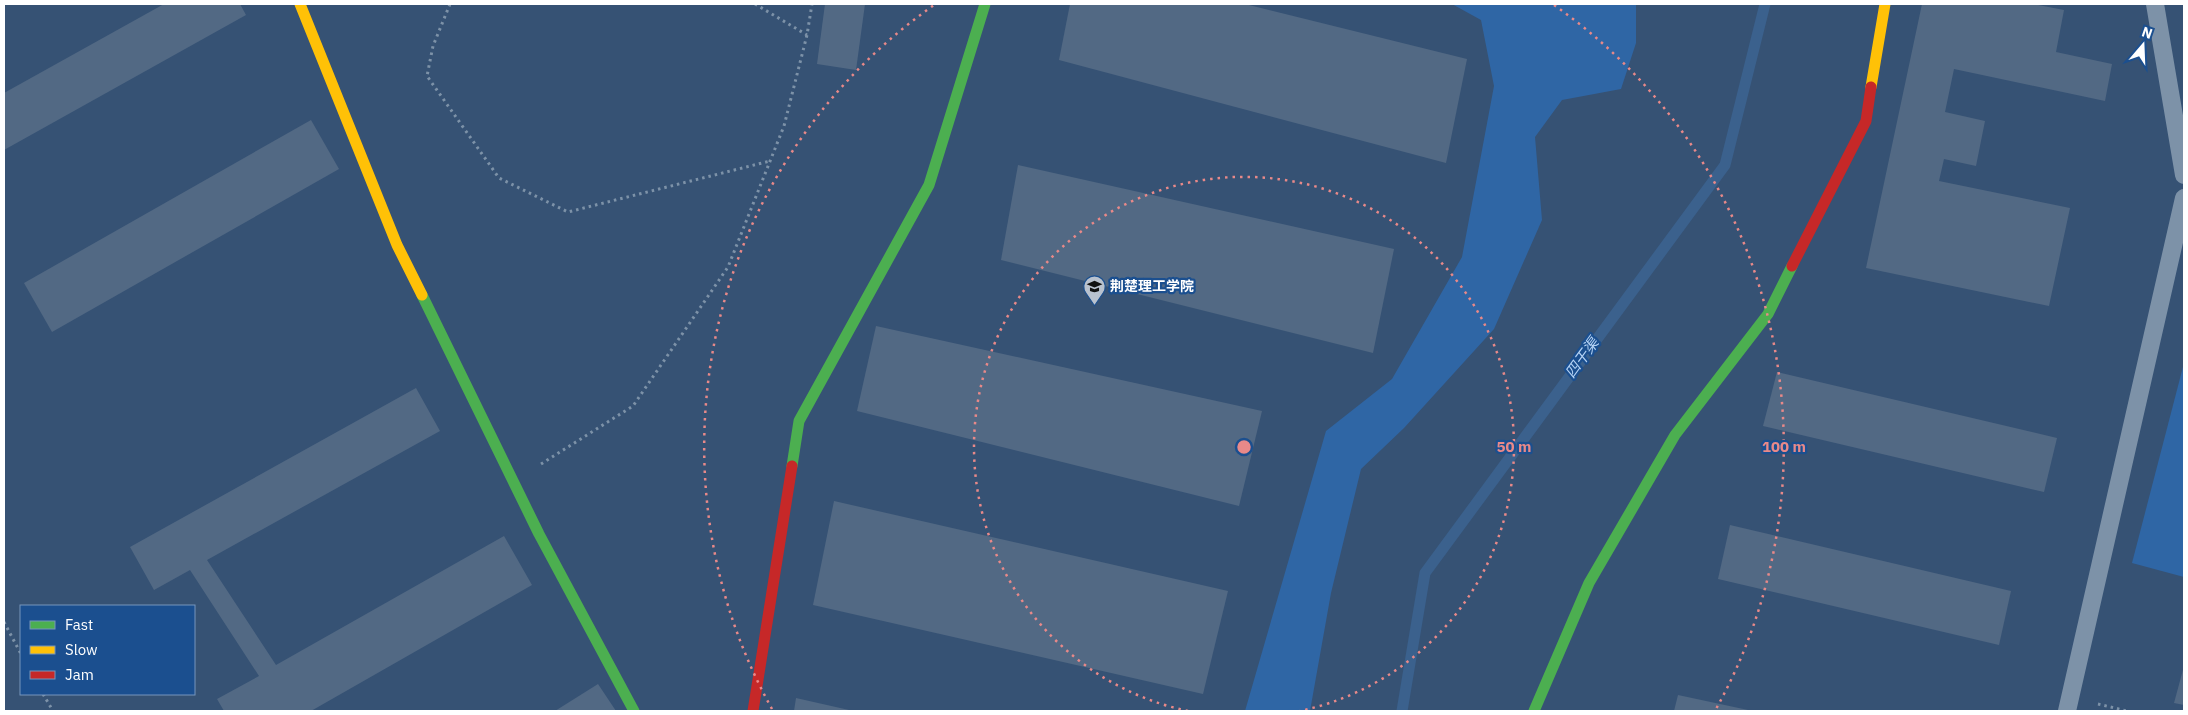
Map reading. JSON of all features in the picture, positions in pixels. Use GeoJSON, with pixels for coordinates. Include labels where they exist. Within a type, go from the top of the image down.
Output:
{"type":"FeatureCollection","features":[{"type":"Feature","properties":{"kind":"street"},"geometry":{"type":"LineString","coordinates":[[300,4],[396,245],[513,482],[634,711]]}},
{"type":"Feature","properties":{"kind":"street"},"geometry":{"type":"LineString","coordinates":[[753,711],[799,422],[929,185],[985,4]]}},
{"type":"Feature","properties":{"kind":"street"},"geometry":{"type":"LineString","coordinates":[[1534,711],[1588,583],[1675,434],[1768,314],[1866,121],[1885,4]]}},
{"type":"Feature","properties":{"kind":"lane"},"geometry":{"type":"LineString","coordinates":[[2155,4],[2184,175]]}},
{"type":"Feature","properties":{"kind":"lane"},"geometry":{"type":"LineString","coordinates":[[2067,711],[2184,198]]}},
{"type":"Feature","properties":{"kind":"path"},"geometry":{"type":"LineString","coordinates":[[450,4],[433,46],[428,76],[498,178],[568,212],[770,160]]}},
{"type":"Feature","properties":{"kind":"path"},"geometry":{"type":"LineString","coordinates":[[755,4],[807,34]]}},
{"type":"Feature","properties":{"kind":"path"},"geometry":{"type":"LineString","coordinates":[[513,482],[633,406],[728,267],[784,126],[807,34],[812,4]]}},
{"type":"Feature","properties":{"kind":"path"},"geometry":{"type":"LineString","coordinates":[[4,622],[20,652]]}},
{"type":"Feature","properties":{"kind":"path"},"geometry":{"type":"LineString","coordinates":[[44,695],[53,711]]}},
{"type":"Feature","properties":{"kind":"shaded area"},"geometry":{"type":"Polygon","coordinates":[[[1452,4],[1636,4],[1636,43],[1621,89],[1562,100],[1535,137],[1542,220],[1494,329],[1404,428],[1361,469],[1331,593],[1310,711],[1245,711],[1326,431],[1392,379],[1462,257],[1494,86],[1481,20],[1452,4]]]}},
{"type":"Feature","properties":{"kind":"shaded area"},"geometry":{"type":"Polygon","coordinates":[[[2184,363],[2184,577],[2132,563],[2184,363]]]}},
{"type":"Feature","properties":{"kind":"building"},"geometry":{"type":"Polygon","coordinates":[[[164,4],[240,4],[246,15],[4,150],[4,93],[164,4]]]}},
{"type":"Feature","properties":{"kind":"building"},"geometry":{"type":"Polygon","coordinates":[[[825,4],[865,4],[856,70],[817,64],[825,4]]]}},
{"type":"Feature","properties":{"kind":"building"},"geometry":{"type":"Polygon","coordinates":[[[1070,4],[1245,4],[1467,59],[1446,163],[1059,60],[1070,4]]]}},
{"type":"Feature","properties":{"kind":"building"},"geometry":{"type":"Polygon","coordinates":[[[1922,4],[2033,4],[2064,10],[2056,52],[2112,64],[2105,101],[1954,69],[1945,112],[1985,121],[1976,166],[1944,159],[1939,181],[2070,208],[2049,306],[1866,268],[1922,4]]]}},
{"type":"Feature","properties":{"kind":"building"},"geometry":{"type":"Polygon","coordinates":[[[311,120],[339,169],[52,332],[24,283],[311,120]]]}},
{"type":"Feature","properties":{"kind":"building"},"geometry":{"type":"Polygon","coordinates":[[[1018,165],[1394,249],[1373,353],[1001,260],[1018,165]]]}},
{"type":"Feature","properties":{"kind":"building"},"geometry":{"type":"Polygon","coordinates":[[[876,326],[1262,411],[1239,506],[857,411],[876,326]]]}},
{"type":"Feature","properties":{"kind":"building"},"geometry":{"type":"Polygon","coordinates":[[[1777,372],[2057,438],[2044,492],[1763,426],[1777,372]]]}},
{"type":"Feature","properties":{"kind":"building"},"geometry":{"type":"Polygon","coordinates":[[[416,388],[440,431],[207,560],[276,665],[504,536],[532,585],[311,711],[224,711],[217,699],[259,676],[190,570],[154,590],[130,547],[416,388]]]}},
{"type":"Feature","properties":{"kind":"building"},"geometry":{"type":"Polygon","coordinates":[[[834,501],[1228,591],[1203,694],[813,605],[834,501]]]}},
{"type":"Feature","properties":{"kind":"building"},"geometry":{"type":"Polygon","coordinates":[[[1730,525],[2011,591],[1999,645],[1718,579],[1730,525]]]}},
{"type":"Feature","properties":{"kind":"building"},"geometry":{"type":"Polygon","coordinates":[[[2184,666],[2184,705],[2174,703],[2184,666]]]}},
{"type":"Feature","properties":{"kind":"building"},"geometry":{"type":"Polygon","coordinates":[[[598,684],[616,711],[555,711],[598,684]]]}},
{"type":"Feature","properties":{"kind":"building"},"geometry":{"type":"Polygon","coordinates":[[[1678,695],[1748,710],[1748,711],[1674,711],[1678,695]]]}},
{"type":"Feature","properties":{"kind":"building"},"geometry":{"type":"Polygon","coordinates":[[[796,698],[849,710],[849,711],[794,711],[796,698]]]}},
{"type":"Feature","properties":{"kind":"waterway","name":"四干渠"},"geometry":{"type":"LineString","coordinates":[[1402,711],[1425,573],[1725,165],[1765,4]]}},
{"type":"Feature","properties":{"kind":"traffic: fast"},"geometry":{"type":"LineString","coordinates":[[792,466],[799,421],[929,185],[985,4]]}},
{"type":"Feature","properties":{"kind":"traffic: fast"},"geometry":{"type":"LineString","coordinates":[[1534,711],[1589,583],[1675,435],[1768,314],[1792,266]]}},
{"type":"Feature","properties":{"kind":"traffic: fast"},"geometry":{"type":"LineString","coordinates":[[422,295],[539,534],[634,711]]}},
{"type":"Feature","properties":{"kind":"traffic: slow"},"geometry":{"type":"LineString","coordinates":[[300,4],[397,245],[422,295]]}},
{"type":"Feature","properties":{"kind":"traffic: slow"},"geometry":{"type":"LineString","coordinates":[[1871,87],[1885,4]]}},
{"type":"Feature","properties":{"kind":"traffic: jam"},"geometry":{"type":"LineString","coordinates":[[1792,266],[1866,121],[1871,87]]}},
{"type":"Feature","properties":{"kind":"traffic: jam"},"geometry":{"type":"LineString","coordinates":[[753,711],[792,466]]}},
{"type":"Feature","properties":{"kind":"place","name":"荆楚理工学院"},"geometry":{"type":"Point","coordinates":[1094,305]}}]}
